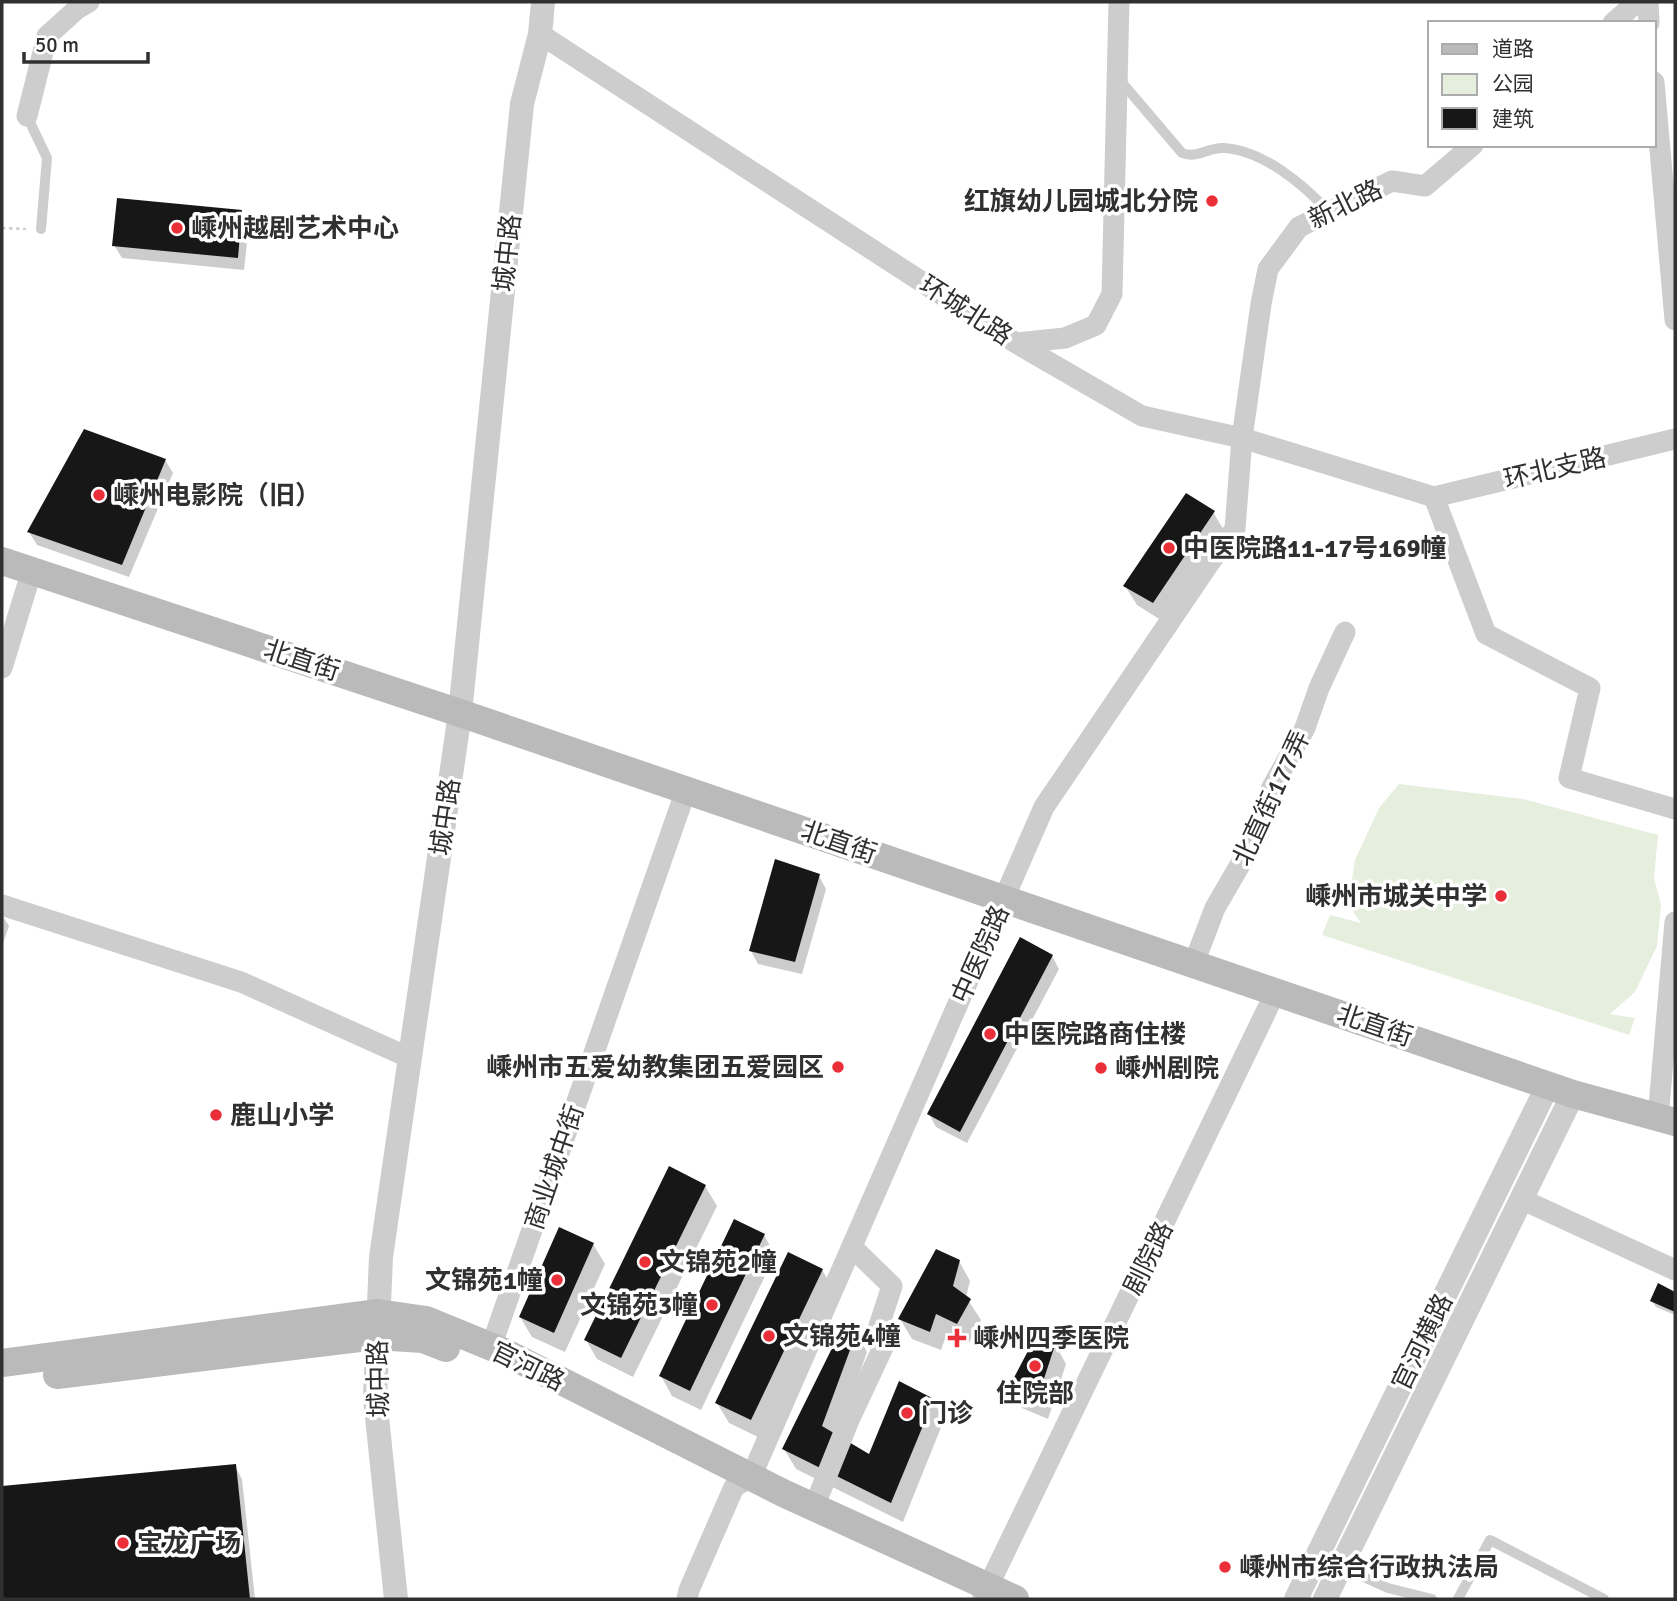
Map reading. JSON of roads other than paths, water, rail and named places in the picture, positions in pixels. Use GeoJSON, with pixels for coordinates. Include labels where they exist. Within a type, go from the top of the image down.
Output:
{"type":"FeatureCollection","features":[{"type":"Feature","properties":{"kind":"main road","name":"北直街"},"geometry":{"type":"LineString","coordinates":[[2,561],[460,713],[1561,1089],[1667,1120]]}},
{"type":"Feature","properties":{"kind":"main road","name":"官河路"},"geometry":{"type":"LineString","coordinates":[[2,1363],[425,1320],[491,1347],[743,1482],[814,1507],[981,1595]]}},
{"type":"Feature","properties":{"kind":"main road","name":"官河路"},"geometry":{"type":"LineString","coordinates":[[2,1381],[377,1324],[497,1367],[981,1595],[1015,1599]]}},
{"type":"Feature","properties":{"kind":"street"},"geometry":{"type":"LineString","coordinates":[[27,116],[47,36],[77,9],[89,2]]}},
{"type":"Feature","properties":{"kind":"street","name":"城中路"},"geometry":{"type":"LineString","coordinates":[[396,1599],[375,1398],[380,1257],[460,713],[522,104],[540,34],[545,2]]}},
{"type":"Feature","properties":{"kind":"street"},"geometry":{"type":"LineString","coordinates":[[1016,343],[1065,338],[1096,325],[1112,295],[1119,2]]}},
{"type":"Feature","properties":{"kind":"street"},"geometry":{"type":"LineString","coordinates":[[1615,21],[1637,2]]}},
{"type":"Feature","properties":{"kind":"street"},"geometry":{"type":"LineString","coordinates":[[1648,2],[1649,21]]}},
{"type":"Feature","properties":{"kind":"street","name":"环城北路"},"geometry":{"type":"LineString","coordinates":[[540,34],[1016,343],[1142,416],[1242,438],[1434,497]]}},
{"type":"Feature","properties":{"kind":"street"},"geometry":{"type":"LineString","coordinates":[[1656,105],[1675,320]]}},
{"type":"Feature","properties":{"kind":"street","name":"新北路"},"geometry":{"type":"LineString","coordinates":[[1242,438],[1268,269],[1299,227],[1392,181],[1425,186],[1471,147]]}},
{"type":"Feature","properties":{"kind":"street","name":"中医院路"},"geometry":{"type":"LineString","coordinates":[[687,1599],[688,1590],[743,1482],[852,1247],[1044,807],[1235,529],[1242,438]]}},
{"type":"Feature","properties":{"kind":"street","name":"环北支路"},"geometry":{"type":"LineString","coordinates":[[1434,497],[1675,439]]}},
{"type":"Feature","properties":{"kind":"street"},"geometry":{"type":"LineString","coordinates":[[1434,497],[1486,634],[1590,688],[1569,778],[1675,809]]}},
{"type":"Feature","properties":{"kind":"street"},"geometry":{"type":"LineString","coordinates":[[2,668],[32,570]]}},
{"type":"Feature","properties":{"kind":"street","name":"北直街177弄"},"geometry":{"type":"LineString","coordinates":[[1194,963],[1215,908],[1258,832],[1271,789],[1305,728],[1319,688],[1345,632]]}},
{"type":"Feature","properties":{"kind":"street","name":"商业城中街"},"geometry":{"type":"LineString","coordinates":[[491,1347],[686,790]]}},
{"type":"Feature","properties":{"kind":"street"},"geometry":{"type":"LineString","coordinates":[[2,905],[241,982],[410,1058]]}},
{"type":"Feature","properties":{"kind":"street"},"geometry":{"type":"LineString","coordinates":[[1667,1120],[1675,922]]}},
{"type":"Feature","properties":{"kind":"street","name":"剧院路"},"geometry":{"type":"LineString","coordinates":[[981,1595],[1276,991]]}},
{"type":"Feature","properties":{"kind":"street","name":"官河横路"},"geometry":{"type":"LineString","coordinates":[[1325,1599],[1521,1199],[1561,1089]]}},
{"type":"Feature","properties":{"kind":"street","name":"官河横路"},"geometry":{"type":"LineString","coordinates":[[1296,1599],[1561,1089]]}},
{"type":"Feature","properties":{"kind":"street"},"geometry":{"type":"LineString","coordinates":[[1521,1199],[1675,1270]]}},
{"type":"Feature","properties":{"kind":"street"},"geometry":{"type":"LineString","coordinates":[[814,1507],[849,1420],[886,1341],[878,1329],[892,1286],[852,1247]]}},
{"type":"Feature","properties":{"kind":"lane"},"geometry":{"type":"LineString","coordinates":[[1117,77],[1182,153],[1189,156],[1223,148],[1251,155],[1286,171],[1329,212]]}},
{"type":"Feature","properties":{"kind":"lane"},"geometry":{"type":"LineString","coordinates":[[27,116],[47,158],[41,229]]}},
{"type":"Feature","properties":{"kind":"lane"},"geometry":{"type":"LineString","coordinates":[[1458,1599],[1490,1540],[1604,1599]]}},
{"type":"Feature","properties":{"kind":"lane"},"geometry":{"type":"LineString","coordinates":[[1341,1567],[1388,1588],[1432,1599]]}},
{"type":"Feature","properties":{"kind":"place","name":"红旗幼儿园城北分院"},"geometry":{"type":"Point","coordinates":[1212,201]}},
{"type":"Feature","properties":{"kind":"place","name":"嵊州越剧艺术中心"},"geometry":{"type":"Point","coordinates":[177,228]}},
{"type":"Feature","properties":{"kind":"place","name":"嵊州电影院（旧）"},"geometry":{"type":"Point","coordinates":[99,495]}},
{"type":"Feature","properties":{"kind":"place","name":"中医院路11-17号169幢"},"geometry":{"type":"Point","coordinates":[1169,548]}},
{"type":"Feature","properties":{"kind":"place","name":"嵊州市城关中学"},"geometry":{"type":"Point","coordinates":[1501,896]}},
{"type":"Feature","properties":{"kind":"place","name":"中医院路商住楼"},"geometry":{"type":"Point","coordinates":[990,1034]}},
{"type":"Feature","properties":{"kind":"place","name":"嵊州市五爱幼教集团五爱园区"},"geometry":{"type":"Point","coordinates":[838,1067]}},
{"type":"Feature","properties":{"kind":"place","name":"嵊州剧院"},"geometry":{"type":"Point","coordinates":[1101,1068]}},
{"type":"Feature","properties":{"kind":"place","name":"鹿山小学"},"geometry":{"type":"Point","coordinates":[216,1115]}},
{"type":"Feature","properties":{"kind":"place","name":"文锦苑2幢"},"geometry":{"type":"Point","coordinates":[645,1262]}},
{"type":"Feature","properties":{"kind":"place","name":"文锦苑1幢"},"geometry":{"type":"Point","coordinates":[557,1280]}},
{"type":"Feature","properties":{"kind":"place","name":"文锦苑3幢"},"geometry":{"type":"Point","coordinates":[712,1305]}},
{"type":"Feature","properties":{"kind":"place","name":"文锦苑4幢"},"geometry":{"type":"Point","coordinates":[769,1336]}},
{"type":"Feature","properties":{"kind":"place","name":"嵊州四季医院"},"geometry":{"type":"Point","coordinates":[957,1338]}},
{"type":"Feature","properties":{"kind":"place","name":"住院部"},"geometry":{"type":"Point","coordinates":[1035,1366]}},
{"type":"Feature","properties":{"kind":"place","name":"门诊"},"geometry":{"type":"Point","coordinates":[907,1413]}},
{"type":"Feature","properties":{"kind":"place","name":"宝龙广场"},"geometry":{"type":"Point","coordinates":[123,1543]}},
{"type":"Feature","properties":{"kind":"place","name":"嵊州市综合行政执法局"},"geometry":{"type":"Point","coordinates":[1225,1567]}}]}
